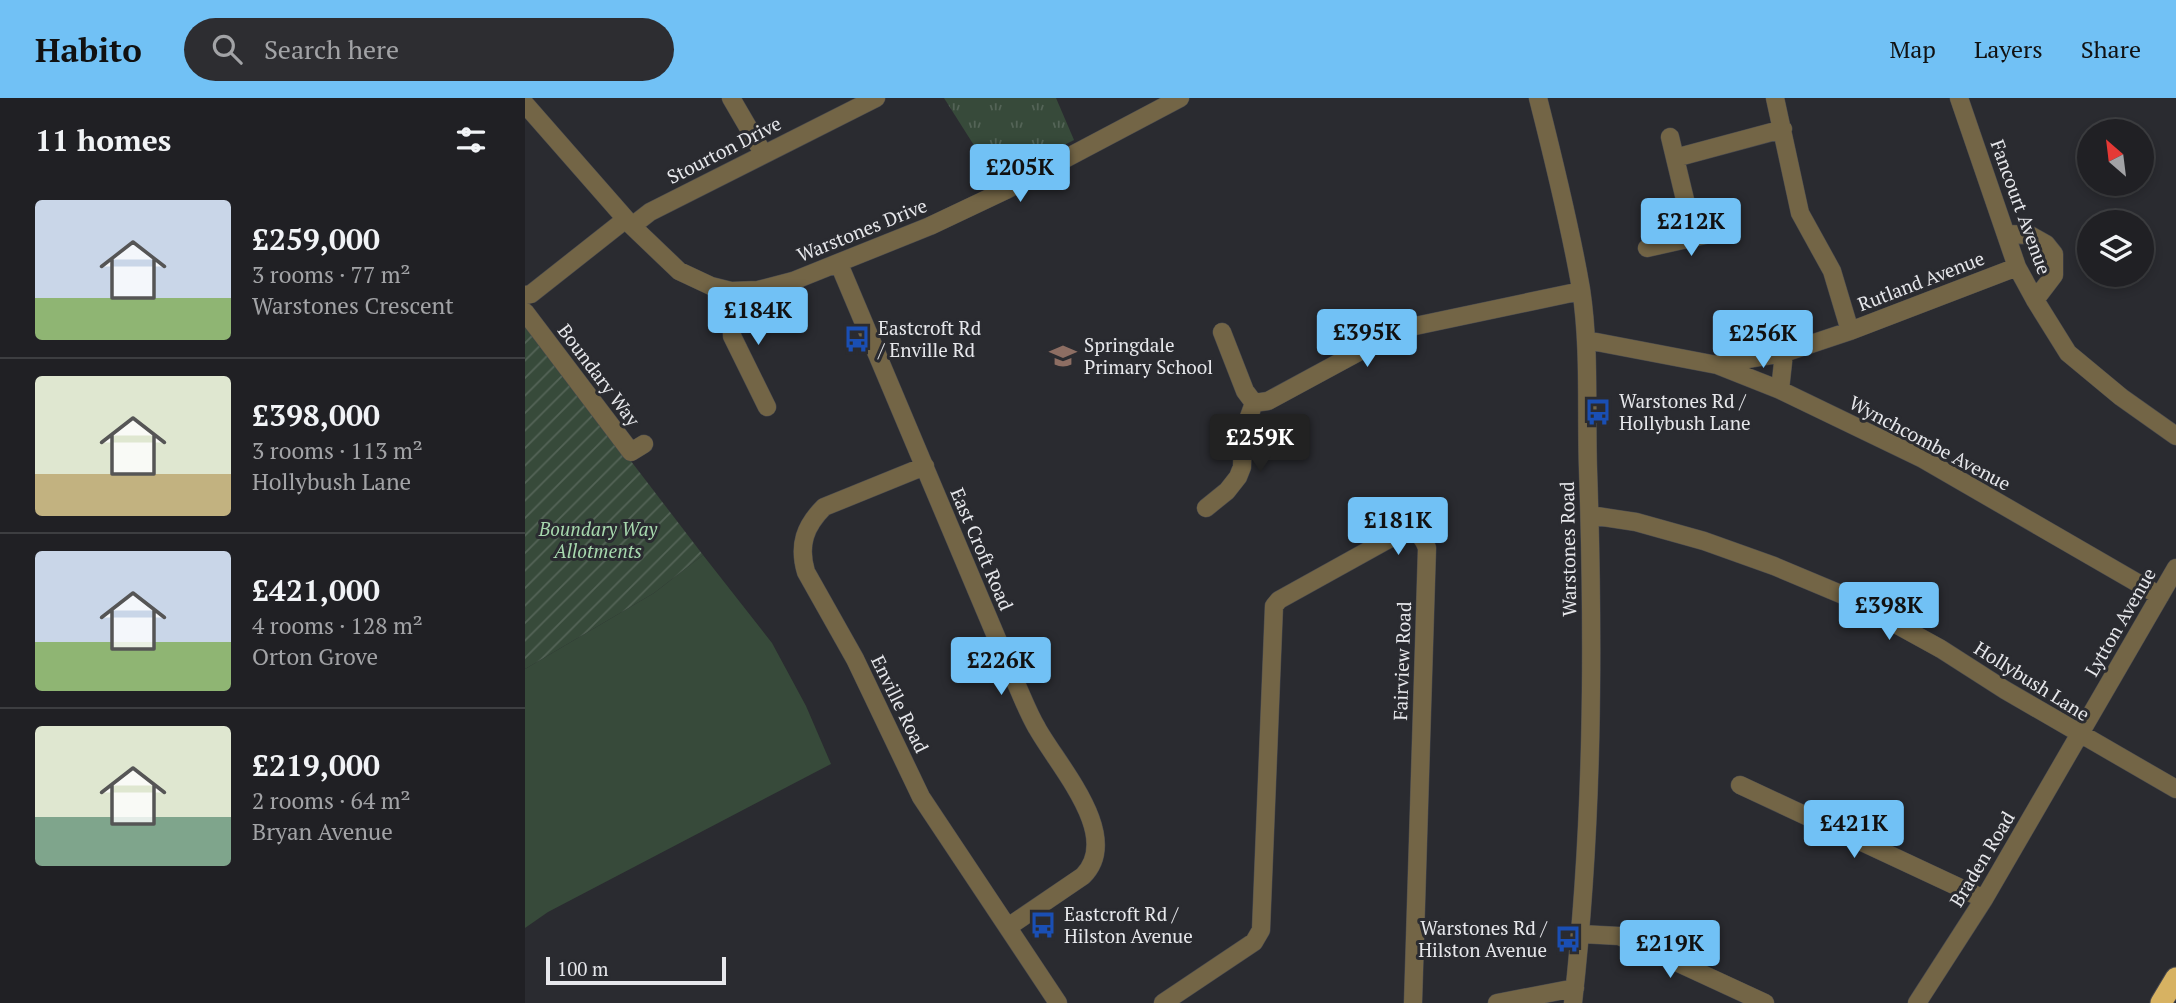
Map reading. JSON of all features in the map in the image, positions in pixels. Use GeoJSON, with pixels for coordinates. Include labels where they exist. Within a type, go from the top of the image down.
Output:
{"type":"FeatureCollection","features":[{"type":"Feature","properties":{"kind":"highway"},"geometry":{"type":"LineString","coordinates":[[2161,1003],[2176,978]]}},
{"type":"Feature","properties":{"kind":"street"},"geometry":{"type":"LineString","coordinates":[[731,98],[763,153]]}},
{"type":"Feature","properties":{"kind":"street","name":"Stourton Drive"},"geometry":{"type":"LineString","coordinates":[[525,295],[531,294],[629,223],[876,98]]}},
{"type":"Feature","properties":{"kind":"street","name":"Warstones Drive"},"geometry":{"type":"LineString","coordinates":[[525,104],[629,223],[679,271],[711,286],[731,291],[751,291],[775,287],[910,235],[984,200],[1180,98]]}},
{"type":"Feature","properties":{"kind":"street","name":"Warstones Road"},"geometry":{"type":"LineString","coordinates":[[1538,98],[1567,220],[1581,291],[1586,340],[1592,746],[1581,934],[1574,995]]}},
{"type":"Feature","properties":{"kind":"street"},"geometry":{"type":"LineString","coordinates":[[1775,98],[1800,213],[1832,271],[1850,331]]}},
{"type":"Feature","properties":{"kind":"street","name":"Fancourt Avenue"},"geometry":{"type":"LineString","coordinates":[[1959,98],[2008,234],[2017,267],[2068,353],[2121,397],[2176,436]]}},
{"type":"Feature","properties":{"kind":"street"},"geometry":{"type":"LineString","coordinates":[[1675,158],[1783,129]]}},
{"type":"Feature","properties":{"kind":"street"},"geometry":{"type":"LineString","coordinates":[[1670,137],[1695,237]]}},
{"type":"Feature","properties":{"kind":"street"},"geometry":{"type":"LineString","coordinates":[[1647,248],[1727,230]]}},
{"type":"Feature","properties":{"kind":"street"},"geometry":{"type":"LineString","coordinates":[[2008,234],[2031,235],[2046,244],[2054,254],[2054,275],[2035,300]]}},
{"type":"Feature","properties":{"kind":"street","name":"East Croft Road"},"geometry":{"type":"LineString","coordinates":[[839,264],[1035,726],[1084,805],[1096,833],[1097,845],[1091,867],[1083,876],[1008,927]]}},
{"type":"Feature","properties":{"kind":"street","name":"Rutland Avenue"},"geometry":{"type":"LineString","coordinates":[[1717,365],[1784,353],[1850,331],[2017,267]]}},
{"type":"Feature","properties":{"kind":"street"},"geometry":{"type":"LineString","coordinates":[[731,291],[732,336],[767,407]]}},
{"type":"Feature","properties":{"kind":"street"},"geometry":{"type":"LineString","coordinates":[[1254,403],[1268,401],[1401,329],[1581,291]]}},
{"type":"Feature","properties":{"kind":"street","name":"Boundary Way"},"geometry":{"type":"LineString","coordinates":[[525,312],[631,452],[644,444]]}},
{"type":"Feature","properties":{"kind":"street"},"geometry":{"type":"LineString","coordinates":[[1222,332],[1245,391],[1254,403]]}},
{"type":"Feature","properties":{"kind":"street","name":"Wynchcombe Avenue"},"geometry":{"type":"LineString","coordinates":[[1586,340],[1717,365],[1780,390],[1923,459],[2159,596]]}},
{"type":"Feature","properties":{"kind":"street"},"geometry":{"type":"LineString","coordinates":[[1780,390],[1784,353]]}},
{"type":"Feature","properties":{"kind":"street"},"geometry":{"type":"LineString","coordinates":[[1206,508],[1221,485],[1238,477],[1242,467],[1243,433],[1254,403]]}},
{"type":"Feature","properties":{"kind":"street","name":"Enville Road"},"geometry":{"type":"LineString","coordinates":[[925,466],[824,507],[813,518],[805,533],[802,560],[806,572],[855,659],[921,797],[1058,1003]]}},
{"type":"Feature","properties":{"kind":"street","name":"Hollybush Lane"},"geometry":{"type":"LineString","coordinates":[[1590,515],[1636,522],[1704,541],[1774,566],[1843,596],[1941,649],[2079,734],[2176,789]]}},
{"type":"Feature","properties":{"kind":"street","name":"Fairview Road"},"geometry":{"type":"LineString","coordinates":[[1163,1003],[1254,942],[1261,930],[1274,606],[1279,600],[1407,529],[1417,533],[1427,548],[1413,1003]]}},
{"type":"Feature","properties":{"kind":"street","name":"Lytton Avenue"},"geometry":{"type":"LineString","coordinates":[[2079,734],[2176,568]]}},
{"type":"Feature","properties":{"kind":"street","name":"Braden Road"},"geometry":{"type":"LineString","coordinates":[[1917,1003],[1984,899],[2079,734]]}},
{"type":"Feature","properties":{"kind":"street"},"geometry":{"type":"LineString","coordinates":[[1740,785],[1984,899]]}},
{"type":"Feature","properties":{"kind":"street"},"geometry":{"type":"LineString","coordinates":[[1581,934],[1619,936],[1765,1003]]}},
{"type":"Feature","properties":{"kind":"street"},"geometry":{"type":"LineString","coordinates":[[1497,1003],[1574,995]]}},
{"type":"Feature","properties":{"kind":"green space"},"geometry":{"type":"Polygon","coordinates":[[[944,98],[1056,98],[1074,140],[996,180],[944,98]]]}},
{"type":"Feature","properties":{"kind":"green space","name":"Boundary Way Allotments"},"geometry":{"type":"Polygon","coordinates":[[[525,323],[703,555],[654,593],[525,669],[525,323]]]}},
{"type":"Feature","properties":{"kind":"green space"},"geometry":{"type":"Polygon","coordinates":[[[703,555],[772,643],[806,706],[831,764],[548,912],[525,928],[525,669],[654,593],[703,555]]]}},
{"type":"Feature","properties":{"kind":"place","name":"Eastcroft Rd / Enville Rd"},"geometry":{"type":"Point","coordinates":[857,339]}},
{"type":"Feature","properties":{"kind":"place","name":"Springdale Primary School"},"geometry":{"type":"Point","coordinates":[1063,356]}},
{"type":"Feature","properties":{"kind":"place","name":"Warstones Rd / Hollybush Lane"},"geometry":{"type":"Point","coordinates":[1598,412]}},
{"type":"Feature","properties":{"kind":"place","name":"Eastcroft Rd / Hilston Avenue"},"geometry":{"type":"Point","coordinates":[1043,925]}},
{"type":"Feature","properties":{"kind":"place","name":"Warstones Rd / Hilston Avenue"},"geometry":{"type":"Point","coordinates":[1568,939]}}]}
